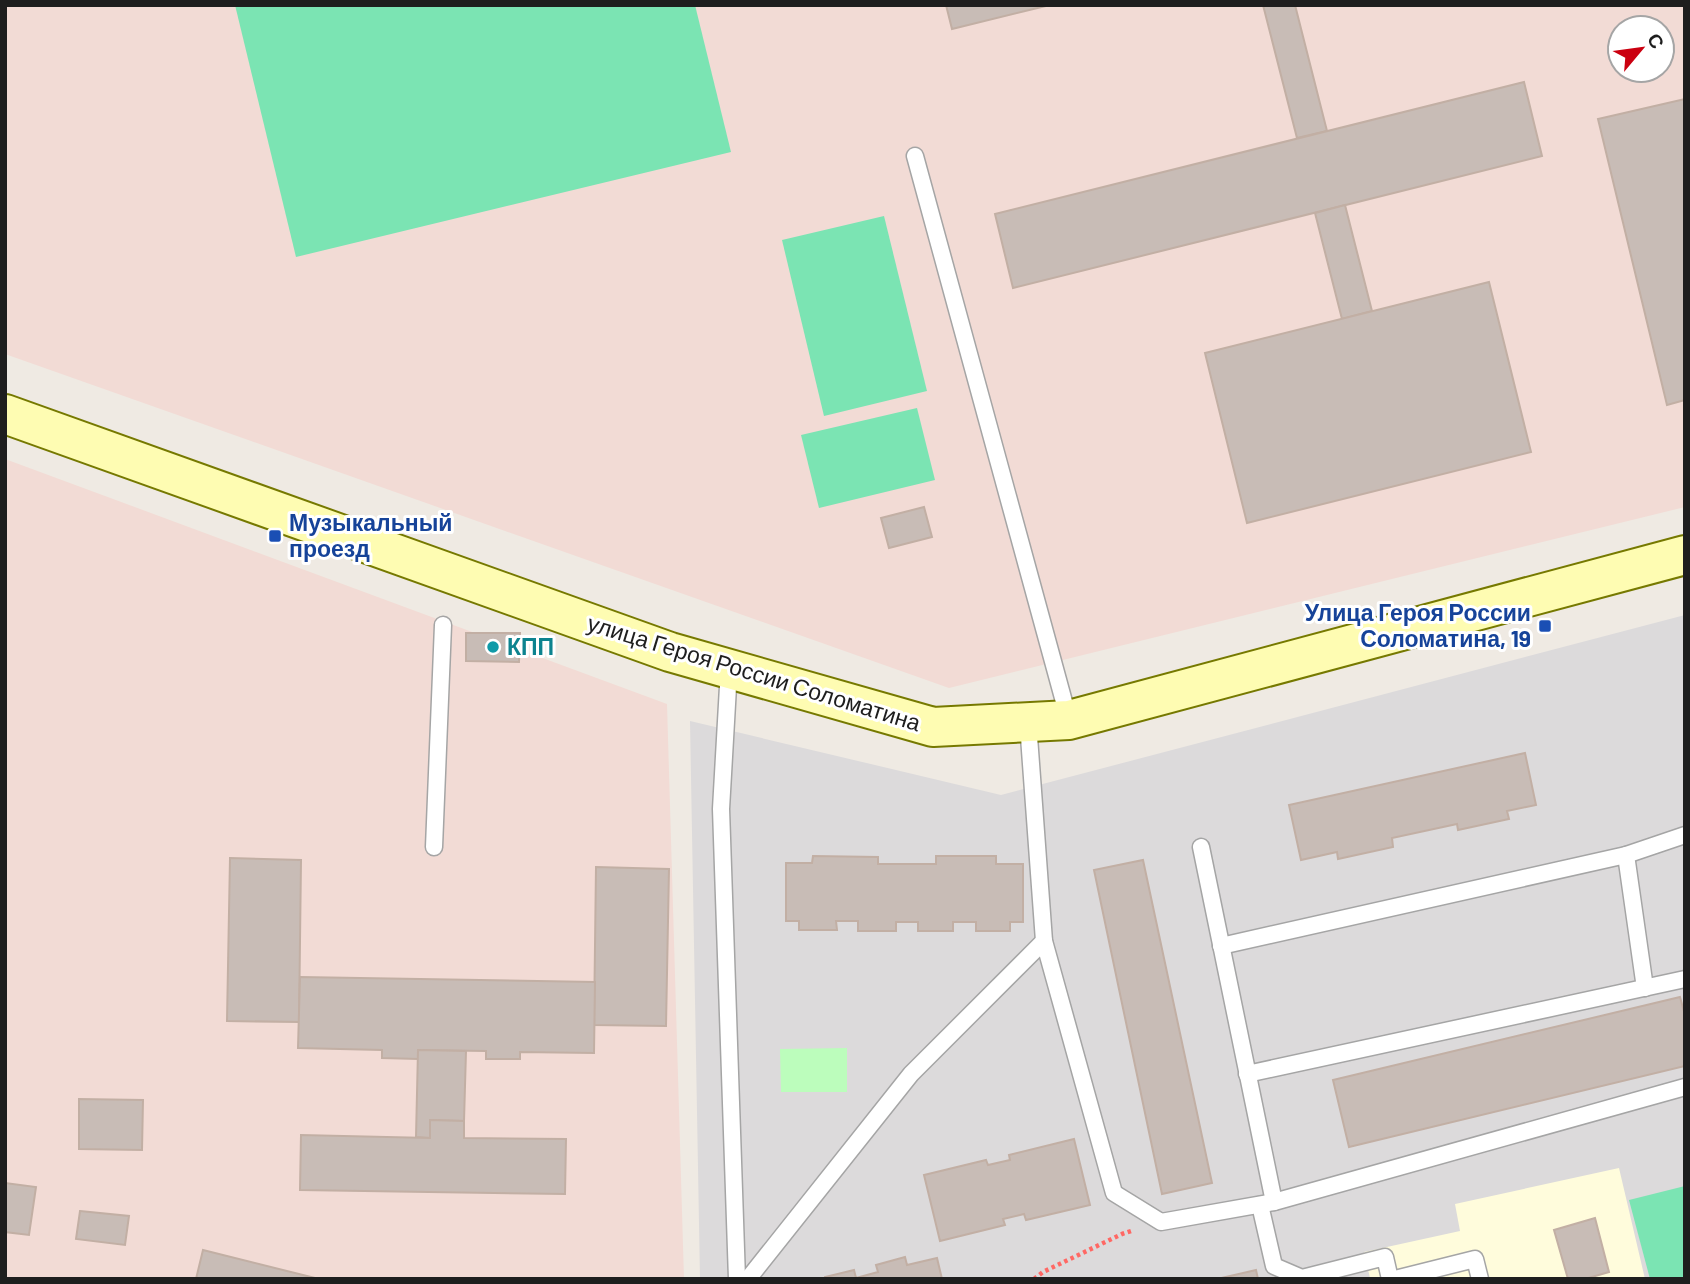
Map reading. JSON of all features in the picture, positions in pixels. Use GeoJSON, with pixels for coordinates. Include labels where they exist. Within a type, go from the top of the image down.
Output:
{"type":"FeatureCollection","features":[{"type":"Feature","properties":{"kind":"street","name":"улица Героя России Соломатина"},"geometry":{"type":"LineString","coordinates":[[5,414],[670,652],[933,727],[1069,720],[1685,555]]}},
{"type":"Feature","properties":{"kind":"lane"},"geometry":{"type":"LineString","coordinates":[[915,156],[1069,720]]}},
{"type":"Feature","properties":{"kind":"lane"},"geometry":{"type":"LineString","coordinates":[[434,847],[443,625]]}},
{"type":"Feature","properties":{"kind":"lane"},"geometry":{"type":"LineString","coordinates":[[729,669],[721,809],[737,1279]]}},
{"type":"Feature","properties":{"kind":"lane"},"geometry":{"type":"LineString","coordinates":[[1028,723],[1044,941],[1114,1193],[1161,1222],[1267,1203],[1685,1087]]}},
{"type":"Feature","properties":{"kind":"lane"},"geometry":{"type":"LineString","coordinates":[[1221,946],[1626,855],[1685,835]]}},
{"type":"Feature","properties":{"kind":"lane"},"geometry":{"type":"LineString","coordinates":[[1201,846],[1247,1074],[1275,1266],[1302,1278],[1385,1257],[1392,1279],[1475,1259],[1480,1279]]}},
{"type":"Feature","properties":{"kind":"lane"},"geometry":{"type":"LineString","coordinates":[[1626,855],[1645,988]]}},
{"type":"Feature","properties":{"kind":"lane"},"geometry":{"type":"LineString","coordinates":[[748,1279],[911,1074],[1044,941]]}},
{"type":"Feature","properties":{"kind":"lane"},"geometry":{"type":"LineString","coordinates":[[1247,1074],[1685,979]]}},
{"type":"Feature","properties":{"kind":"path"},"geometry":{"type":"LineString","coordinates":[[1034,1279],[1043,1272],[1122,1234],[1161,1222]]}},
{"type":"Feature","properties":{"kind":"shaded area"},"geometry":{"type":"Polygon","coordinates":[[[5,5],[1685,5],[1685,507],[949,688],[5,354],[5,5]]]}},
{"type":"Feature","properties":{"kind":"shaded area"},"geometry":{"type":"Polygon","coordinates":[[[5,459],[667,704],[684,1279],[5,1279],[5,459]]]}},
{"type":"Feature","properties":{"kind":"shaded area"},"geometry":{"type":"Polygon","coordinates":[[[1685,615],[1685,1279],[700,1279],[690,721],[1001,795],[1685,615]]]}},
{"type":"Feature","properties":{"kind":"shaded area"},"geometry":{"type":"Polygon","coordinates":[[[1619,1168],[1645,1279],[1368,1279],[1370,1278],[1364,1252],[1460,1231],[1455,1204],[1619,1168]]]}},
{"type":"Feature","properties":{"kind":"green space"},"geometry":{"type":"Polygon","coordinates":[[[235,5],[695,5],[731,152],[296,257],[235,5]]]}},
{"type":"Feature","properties":{"kind":"green space"},"geometry":{"type":"Polygon","coordinates":[[[884,216],[927,391],[824,416],[782,240],[884,216]]]}},
{"type":"Feature","properties":{"kind":"green space"},"geometry":{"type":"Polygon","coordinates":[[[917,408],[935,480],[819,508],[801,435],[917,408]]]}},
{"type":"Feature","properties":{"kind":"green space"},"geometry":{"type":"Polygon","coordinates":[[[847,1048],[847,1092],[781,1092],[780,1049],[847,1048]]]}},
{"type":"Feature","properties":{"kind":"green space"},"geometry":{"type":"Polygon","coordinates":[[[1685,1186],[1685,1279],[1650,1279],[1629,1200],[1685,1186]]]}},
{"type":"Feature","properties":{"kind":"building"},"geometry":{"type":"Polygon","coordinates":[[[946,5],[1050,5],[952,29],[946,5]]]}},
{"type":"Feature","properties":{"kind":"building"},"geometry":{"type":"Polygon","coordinates":[[[1263,5],[1295,5],[1327,131],[1297,138],[1263,5]]]}},
{"type":"Feature","properties":{"kind":"building"},"geometry":{"type":"Polygon","coordinates":[[[1524,82],[1542,156],[1013,288],[995,214],[1524,82]]]}},
{"type":"Feature","properties":{"kind":"building"},"geometry":{"type":"Polygon","coordinates":[[[1685,99],[1685,400],[1667,405],[1598,119],[1685,99]]]}},
{"type":"Feature","properties":{"kind":"building"},"geometry":{"type":"Polygon","coordinates":[[[1345,205],[1372,311],[1342,319],[1315,213],[1345,205]]]}},
{"type":"Feature","properties":{"kind":"building"},"geometry":{"type":"Polygon","coordinates":[[[1489,282],[1531,452],[1247,523],[1205,353],[1489,282]]]}},
{"type":"Feature","properties":{"kind":"building"},"geometry":{"type":"Polygon","coordinates":[[[924,507],[932,537],[889,548],[881,518],[924,507]]]}},
{"type":"Feature","properties":{"kind":"building","name":"КПП"},"geometry":{"type":"Polygon","coordinates":[[[466,633],[520,633],[519,662],[466,661],[466,633]]]}},
{"type":"Feature","properties":{"kind":"building"},"geometry":{"type":"Polygon","coordinates":[[[1525,753],[1536,805],[1507,811],[1509,819],[1458,830],[1457,824],[1392,838],[1393,847],[1338,859],[1337,852],[1301,860],[1289,805],[1525,753]]]}},
{"type":"Feature","properties":{"kind":"building"},"geometry":{"type":"Polygon","coordinates":[[[813,856],[878,857],[878,864],[936,864],[936,856],[996,856],[996,864],[1023,864],[1023,922],[1010,922],[1010,931],[976,931],[976,922],[953,922],[953,931],[918,931],[918,922],[896,922],[896,931],[858,931],[858,921],[836,921],[837,930],[799,930],[799,921],[786,921],[786,863],[812,863],[813,856]]]}},
{"type":"Feature","properties":{"kind":"building"},"geometry":{"type":"Polygon","coordinates":[[[230,858],[301,860],[299,1022],[227,1021],[230,858]]]}},
{"type":"Feature","properties":{"kind":"building"},"geometry":{"type":"Polygon","coordinates":[[[1143,860],[1212,1183],[1162,1194],[1094,870],[1143,860]]]}},
{"type":"Feature","properties":{"kind":"building"},"geometry":{"type":"Polygon","coordinates":[[[596,867],[669,869],[666,1026],[594,1025],[596,867]]]}},
{"type":"Feature","properties":{"kind":"building"},"geometry":{"type":"Polygon","coordinates":[[[300,977],[595,982],[594,1053],[520,1052],[520,1059],[486,1059],[486,1051],[418,1050],[418,1059],[382,1058],[382,1050],[298,1048],[300,977]]]}},
{"type":"Feature","properties":{"kind":"building"},"geometry":{"type":"Polygon","coordinates":[[[1680,997],[1685,1015],[1685,1066],[1349,1147],[1333,1080],[1680,997]]]}},
{"type":"Feature","properties":{"kind":"building"},"geometry":{"type":"Polygon","coordinates":[[[418,1050],[466,1051],[464,1121],[430,1120],[430,1138],[416,1137],[418,1050]]]}},
{"type":"Feature","properties":{"kind":"building"},"geometry":{"type":"Polygon","coordinates":[[[79,1099],[143,1100],[142,1150],[79,1149],[79,1099]]]}},
{"type":"Feature","properties":{"kind":"building"},"geometry":{"type":"Polygon","coordinates":[[[430,1120],[464,1121],[464,1138],[566,1139],[565,1194],[300,1190],[301,1135],[430,1138],[430,1120]]]}},
{"type":"Feature","properties":{"kind":"building"},"geometry":{"type":"Polygon","coordinates":[[[1074,1139],[1090,1205],[1026,1220],[1024,1214],[1003,1219],[1005,1225],[940,1241],[924,1175],[986,1160],[988,1165],[1010,1160],[1009,1155],[1074,1139]]]}},
{"type":"Feature","properties":{"kind":"building"},"geometry":{"type":"Polygon","coordinates":[[[5,1183],[36,1187],[29,1235],[5,1232],[5,1183]]]}},
{"type":"Feature","properties":{"kind":"building"},"geometry":{"type":"Polygon","coordinates":[[[80,1211],[129,1216],[125,1245],[76,1239],[80,1211]]]}},
{"type":"Feature","properties":{"kind":"building"},"geometry":{"type":"Polygon","coordinates":[[[1595,1218],[1609,1272],[1585,1279],[1568,1279],[1554,1230],[1595,1218]]]}},
{"type":"Feature","properties":{"kind":"building"},"geometry":{"type":"Polygon","coordinates":[[[203,1250],[319,1279],[196,1279],[203,1250]]]}},
{"type":"Feature","properties":{"kind":"building"},"geometry":{"type":"Polygon","coordinates":[[[905,1257],[907,1265],[937,1258],[942,1279],[825,1279],[854,1270],[856,1278],[878,1272],[876,1265],[905,1257]]]}},
{"type":"Feature","properties":{"kind":"building"},"geometry":{"type":"Polygon","coordinates":[[[1256,1270],[1258,1279],[1217,1279],[1256,1270]]]}},
{"type":"Feature","properties":{"kind":"place","name":"Музыкальный проезд"},"geometry":{"type":"Point","coordinates":[275,536]}},
{"type":"Feature","properties":{"kind":"place","name":"Улица Героя России Соломатина, 19"},"geometry":{"type":"Point","coordinates":[1545,626]}},
{"type":"Feature","properties":{"kind":"place","name":"КПП"},"geometry":{"type":"Point","coordinates":[493,647]}}]}
